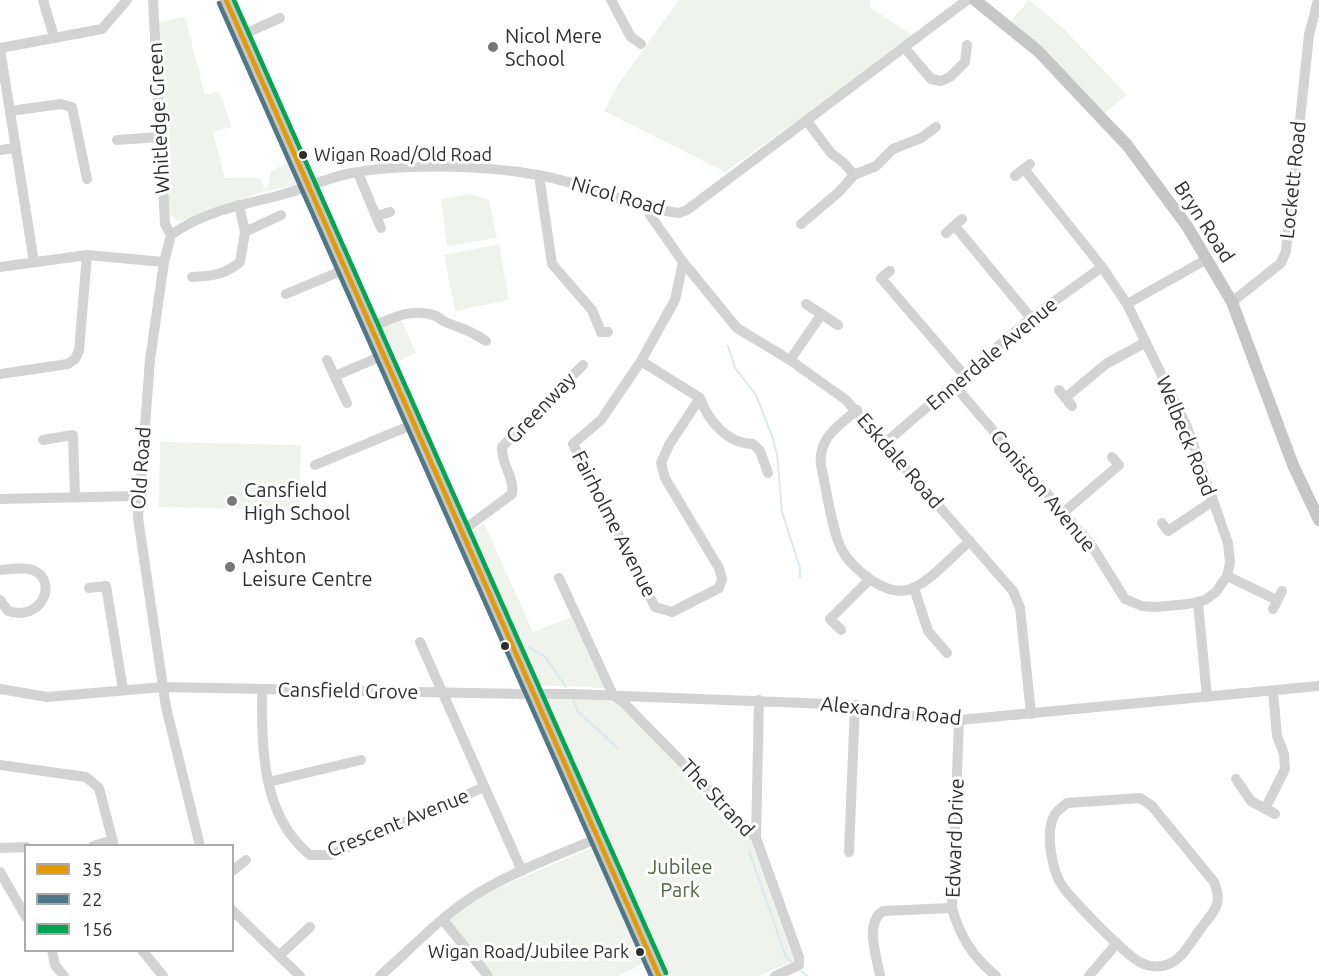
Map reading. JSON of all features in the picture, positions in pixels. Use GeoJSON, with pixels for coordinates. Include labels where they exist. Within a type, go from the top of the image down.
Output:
{"type":"FeatureCollection","features":[{"type":"Feature","properties":{"kind":"main road"},"geometry":{"type":"LineString","coordinates":[[226,0],[659,976]]}},
{"type":"Feature","properties":{"kind":"main road","name":"Bryn Road"},"geometry":{"type":"LineString","coordinates":[[975,0],[1038,51],[1126,145],[1187,226],[1232,302],[1293,465],[1319,520]]}},
{"type":"Feature","properties":{"kind":"street"},"geometry":{"type":"LineString","coordinates":[[43,0],[54,37]]}},
{"type":"Feature","properties":{"kind":"street"},"geometry":{"type":"LineString","coordinates":[[34,262],[0,48],[102,29],[127,0]]}},
{"type":"Feature","properties":{"kind":"street","name":"Whitledge Green"},"geometry":{"type":"LineString","coordinates":[[153,0],[165,224],[171,235]]}},
{"type":"Feature","properties":{"kind":"street"},"geometry":{"type":"LineString","coordinates":[[610,0],[631,36],[641,44]]}},
{"type":"Feature","properties":{"kind":"street","name":"Nicol Road"},"geometry":{"type":"LineString","coordinates":[[310,188],[339,176],[358,173],[429,168],[484,169],[538,175],[669,212],[687,210],[967,0]]}},
{"type":"Feature","properties":{"kind":"street","name":"Lockett Road"},"geometry":{"type":"LineString","coordinates":[[1232,302],[1281,263],[1286,251],[1309,35],[1318,0]]}},
{"type":"Feature","properties":{"kind":"street"},"geometry":{"type":"LineString","coordinates":[[242,35],[280,18]]}},
{"type":"Feature","properties":{"kind":"street"},"geometry":{"type":"LineString","coordinates":[[905,48],[931,79],[940,81],[950,77],[965,62],[967,45]]}},
{"type":"Feature","properties":{"kind":"street"},"geometry":{"type":"LineString","coordinates":[[10,111],[61,104],[72,107],[87,179]]}},
{"type":"Feature","properties":{"kind":"street"},"geometry":{"type":"LineString","coordinates":[[807,121],[831,153],[854,175]]}},
{"type":"Feature","properties":{"kind":"street"},"geometry":{"type":"LineString","coordinates":[[800,225],[839,192],[854,175],[876,166],[893,149],[921,138],[937,126]]}},
{"type":"Feature","properties":{"kind":"street"},"geometry":{"type":"LineString","coordinates":[[117,140],[159,137]]}},
{"type":"Feature","properties":{"kind":"street"},"geometry":{"type":"LineString","coordinates":[[0,150],[15,148]]}},
{"type":"Feature","properties":{"kind":"street","name":"Welbeck Road"},"geometry":{"type":"LineString","coordinates":[[1023,170],[1102,267],[1127,304],[1187,427],[1228,543],[1230,563],[1227,576]]}},
{"type":"Feature","properties":{"kind":"street"},"geometry":{"type":"LineString","coordinates":[[358,173],[369,204],[381,228]]}},
{"type":"Feature","properties":{"kind":"street"},"geometry":{"type":"LineString","coordinates":[[538,175],[552,264],[592,310],[601,332],[608,332]]}},
{"type":"Feature","properties":{"kind":"street"},"geometry":{"type":"LineString","coordinates":[[171,235],[196,219],[239,205],[310,188]]}},
{"type":"Feature","properties":{"kind":"street"},"geometry":{"type":"LineString","coordinates":[[192,277],[214,276],[230,271],[240,262],[245,232],[239,205]]}},
{"type":"Feature","properties":{"kind":"street","name":"Eskdale Road"},"geometry":{"type":"LineString","coordinates":[[649,205],[650,215],[683,262],[737,328],[790,360],[857,411],[1013,591],[1019,604],[1031,714]]}},
{"type":"Feature","properties":{"kind":"street"},"geometry":{"type":"LineString","coordinates":[[377,216],[390,212]]}},
{"type":"Feature","properties":{"kind":"street"},"geometry":{"type":"LineString","coordinates":[[245,232],[281,215]]}},
{"type":"Feature","properties":{"kind":"street"},"geometry":{"type":"LineString","coordinates":[[954,226],[1031,318]]}},
{"type":"Feature","properties":{"kind":"street","name":"Old Road"},"geometry":{"type":"LineString","coordinates":[[171,235],[164,262],[150,360],[137,496],[140,541],[168,721],[199,844]]}},
{"type":"Feature","properties":{"kind":"street"},"geometry":{"type":"LineString","coordinates":[[1,370],[68,364],[75,359],[79,351],[87,255]]}},
{"type":"Feature","properties":{"kind":"street"},"geometry":{"type":"LineString","coordinates":[[0,267],[87,255],[164,262]]}},
{"type":"Feature","properties":{"kind":"street"},"geometry":{"type":"LineString","coordinates":[[1127,304],[1207,259]]}},
{"type":"Feature","properties":{"kind":"street","name":"Fairholme Avenue"},"geometry":{"type":"LineString","coordinates":[[683,262],[675,300],[641,361],[600,420],[575,440],[573,447],[655,607],[659,610],[672,612],[684,608],[719,588],[722,579],[719,568],[671,489],[661,463],[669,445],[700,398]]}},
{"type":"Feature","properties":{"kind":"street","name":"Ennerdale Avenue"},"geometry":{"type":"LineString","coordinates":[[885,443],[1031,318],[1102,267]]}},
{"type":"Feature","properties":{"kind":"street"},"geometry":{"type":"LineString","coordinates":[[286,294],[346,269]]}},
{"type":"Feature","properties":{"kind":"street"},"geometry":{"type":"LineString","coordinates":[[890,271],[881,278],[965,376]]}},
{"type":"Feature","properties":{"kind":"street"},"geometry":{"type":"LineString","coordinates":[[806,304],[838,325]]}},
{"type":"Feature","properties":{"kind":"street"},"geometry":{"type":"LineString","coordinates":[[372,327],[401,314],[422,312],[437,316],[446,323],[468,328],[486,341]]}},
{"type":"Feature","properties":{"kind":"street"},"geometry":{"type":"LineString","coordinates":[[790,360],[821,315]]}},
{"type":"Feature","properties":{"kind":"street"},"geometry":{"type":"LineString","coordinates":[[1065,398],[1106,364],[1146,342]]}},
{"type":"Feature","properties":{"kind":"street"},"geometry":{"type":"LineString","coordinates":[[335,376],[384,355]]}},
{"type":"Feature","properties":{"kind":"street"},"geometry":{"type":"LineString","coordinates":[[327,360],[347,403]]}},
{"type":"Feature","properties":{"kind":"street"},"geometry":{"type":"LineString","coordinates":[[641,361],[700,398],[705,414],[740,444],[753,444],[760,451],[764,468]]}},
{"type":"Feature","properties":{"kind":"street","name":"Greenway"},"geometry":{"type":"LineString","coordinates":[[462,531],[512,494],[513,485],[501,458],[502,447],[583,365]]}},
{"type":"Feature","properties":{"kind":"street","name":"Coniston Avenue"},"geometry":{"type":"LineString","coordinates":[[954,385],[1092,546],[1125,599],[1149,607],[1197,603]]}},
{"type":"Feature","properties":{"kind":"street"},"geometry":{"type":"LineString","coordinates":[[857,411],[826,437],[820,458],[841,549],[870,579],[892,591],[914,588],[970,541]]}},
{"type":"Feature","properties":{"kind":"street"},"geometry":{"type":"LineString","coordinates":[[315,465],[414,424]]}},
{"type":"Feature","properties":{"kind":"street"},"geometry":{"type":"LineString","coordinates":[[43,439],[73,435],[75,497]]}},
{"type":"Feature","properties":{"kind":"street"},"geometry":{"type":"LineString","coordinates":[[1063,513],[1119,465],[1112,458]]}},
{"type":"Feature","properties":{"kind":"street"},"geometry":{"type":"LineString","coordinates":[[0,499],[137,496]]}},
{"type":"Feature","properties":{"kind":"street"},"geometry":{"type":"LineString","coordinates":[[1162,523],[1168,531],[1213,501]]}},
{"type":"Feature","properties":{"kind":"street"},"geometry":{"type":"LineString","coordinates":[[0,570],[29,569],[36,572],[41,577],[44,591],[42,604],[27,613],[8,611],[0,600]]}},
{"type":"Feature","properties":{"kind":"street"},"geometry":{"type":"LineString","coordinates":[[1207,697],[1197,603],[1216,592],[1227,576],[1277,600]]}},
{"type":"Feature","properties":{"kind":"street"},"geometry":{"type":"LineString","coordinates":[[559,578],[613,695]]}},
{"type":"Feature","properties":{"kind":"street"},"geometry":{"type":"LineString","coordinates":[[841,630],[830,619],[870,579]]}},
{"type":"Feature","properties":{"kind":"street"},"geometry":{"type":"LineString","coordinates":[[89,588],[106,586],[123,690]]}},
{"type":"Feature","properties":{"kind":"street"},"geometry":{"type":"LineString","coordinates":[[914,588],[928,631],[947,653]]}},
{"type":"Feature","properties":{"kind":"street"},"geometry":{"type":"LineString","coordinates":[[420,642],[522,871]]}},
{"type":"Feature","properties":{"kind":"street","name":"Alexandra Road"},"geometry":{"type":"LineString","coordinates":[[534,694],[855,705],[925,718],[959,720],[1319,686]]}},
{"type":"Feature","properties":{"kind":"street","name":"Cansfield Grove"},"geometry":{"type":"LineString","coordinates":[[0,689],[47,697],[163,687],[534,694]]}},
{"type":"Feature","properties":{"kind":"street","name":"Crescent Avenue"},"geometry":{"type":"LineString","coordinates":[[262,690],[262,754],[268,782],[279,817],[294,842],[310,855],[330,855],[484,787]]}},
{"type":"Feature","properties":{"kind":"street"},"geometry":{"type":"LineString","coordinates":[[1236,779],[1247,797],[1270,811],[1285,768],[1284,754],[1277,736],[1273,691]]}},
{"type":"Feature","properties":{"kind":"street","name":"The Strand"},"geometry":{"type":"LineString","coordinates":[[613,695],[623,702],[756,838],[799,957],[799,965],[775,976]]}},
{"type":"Feature","properties":{"kind":"street"},"geometry":{"type":"LineString","coordinates":[[756,838],[759,700]]}},
{"type":"Feature","properties":{"kind":"street"},"geometry":{"type":"LineString","coordinates":[[848,852],[855,705]]}},
{"type":"Feature","properties":{"kind":"street","name":"Edward Drive"},"geometry":{"type":"LineString","coordinates":[[959,720],[952,908],[957,926],[972,955],[996,976]]}},
{"type":"Feature","properties":{"kind":"street"},"geometry":{"type":"LineString","coordinates":[[268,782],[361,760]]}},
{"type":"Feature","properties":{"kind":"street"},"geometry":{"type":"LineString","coordinates":[[0,765],[86,777],[99,788],[113,843]]}},
{"type":"Feature","properties":{"kind":"street"},"geometry":{"type":"LineString","coordinates":[[1140,798],[1159,815],[1214,882],[1219,894],[1218,906],[1181,955],[1170,964],[1153,968],[1138,961],[1117,943],[1062,886],[1056,872],[1050,830],[1054,815],[1066,803],[1140,798]]}},
{"type":"Feature","properties":{"kind":"street"},"geometry":{"type":"LineString","coordinates":[[380,976],[443,920],[478,893],[598,838]]}},
{"type":"Feature","properties":{"kind":"street"},"geometry":{"type":"LineString","coordinates":[[0,848],[24,847]]}},
{"type":"Feature","properties":{"kind":"street"},"geometry":{"type":"LineString","coordinates":[[234,869],[246,860]]}},
{"type":"Feature","properties":{"kind":"street"},"geometry":{"type":"LineString","coordinates":[[0,872],[24,914]]}},
{"type":"Feature","properties":{"kind":"street"},"geometry":{"type":"LineString","coordinates":[[880,976],[872,923],[877,915],[883,911],[952,908]]}},
{"type":"Feature","properties":{"kind":"street"},"geometry":{"type":"LineString","coordinates":[[234,912],[300,976]]}},
{"type":"Feature","properties":{"kind":"street"},"geometry":{"type":"LineString","coordinates":[[443,920],[488,976]]}},
{"type":"Feature","properties":{"kind":"street"},"geometry":{"type":"LineString","coordinates":[[279,956],[310,927]]}},
{"type":"Feature","properties":{"kind":"street"},"geometry":{"type":"LineString","coordinates":[[1089,976],[1117,943]]}},
{"type":"Feature","properties":{"kind":"street"},"geometry":{"type":"LineString","coordinates":[[52,952],[55,965],[64,976]]}},
{"type":"Feature","properties":{"kind":"street"},"geometry":{"type":"LineString","coordinates":[[143,952],[163,976]]}},
{"type":"Feature","properties":{"kind":"green space"},"geometry":{"type":"Polygon","coordinates":[[[679,0],[870,0],[871,8],[915,37],[725,172],[604,111],[619,83],[679,0]]]}},
{"type":"Feature","properties":{"kind":"green space"},"geometry":{"type":"Polygon","coordinates":[[[1029,0],[1064,29],[1127,95],[1102,115],[1009,23],[1029,0]]]}},
{"type":"Feature","properties":{"kind":"green space"},"geometry":{"type":"Polygon","coordinates":[[[185,17],[205,95],[219,91],[232,127],[213,132],[225,178],[260,178],[264,188],[268,188],[271,171],[288,163],[296,181],[295,185],[262,192],[178,222],[167,210],[159,22],[185,17]]]}},
{"type":"Feature","properties":{"kind":"green space"},"geometry":{"type":"Polygon","coordinates":[[[470,194],[489,200],[497,238],[447,246],[441,199],[470,194]]]}},
{"type":"Feature","properties":{"kind":"green space"},"geometry":{"type":"Polygon","coordinates":[[[499,244],[509,300],[455,311],[444,255],[499,244]]]}},
{"type":"Feature","properties":{"kind":"green space"},"geometry":{"type":"Polygon","coordinates":[[[401,319],[416,353],[399,361],[382,327],[401,319]]]}},
{"type":"Feature","properties":{"kind":"green space"},"geometry":{"type":"Polygon","coordinates":[[[160,442],[301,445],[299,506],[292,505],[291,508],[255,504],[255,509],[159,507],[160,442]]]}},
{"type":"Feature","properties":{"kind":"green space"},"geometry":{"type":"Polygon","coordinates":[[[484,523],[533,632],[571,617],[604,688],[540,685],[469,534],[484,523]]]}},
{"type":"Feature","properties":{"kind":"green space","name":"Jubilee Park"},"geometry":{"type":"Polygon","coordinates":[[[545,697],[615,701],[756,841],[796,960],[758,976],[671,976],[661,955],[618,976],[494,976],[449,920],[482,895],[609,840],[545,697]]]}},
{"type":"Feature","properties":{"kind":"waterway"},"geometry":{"type":"LineString","coordinates":[[728,346],[735,368],[756,395],[772,436],[777,454],[782,512],[800,568],[800,577]]}},
{"type":"Feature","properties":{"kind":"waterway"},"geometry":{"type":"LineString","coordinates":[[529,647],[545,657],[566,687]]}},
{"type":"Feature","properties":{"kind":"waterway"},"geometry":{"type":"LineString","coordinates":[[573,699],[578,712],[618,748]]}},
{"type":"Feature","properties":{"kind":"waterway"},"geometry":{"type":"LineString","coordinates":[[749,851],[786,957],[792,962]]}},
{"type":"Feature","properties":{"kind":"waterway"},"geometry":{"type":"LineString","coordinates":[[801,971],[807,976]]}},
{"type":"Feature","properties":{"kind":"transit line","name":"35"},"geometry":{"type":"LineString","coordinates":[[226,0],[659,976]]}},
{"type":"Feature","properties":{"kind":"transit line","name":"156"},"geometry":{"type":"LineString","coordinates":[[234,0],[666,973]]}},
{"type":"Feature","properties":{"kind":"transit line","name":"22"},"geometry":{"type":"LineString","coordinates":[[219,3],[651,976]]}},
{"type":"Feature","properties":{"kind":"place","name":"Nicol Mere School"},"geometry":{"type":"Point","coordinates":[493,47]}},
{"type":"Feature","properties":{"kind":"place","name":"Wigan Road/Old Road"},"geometry":{"type":"Point","coordinates":[303,155]}},
{"type":"Feature","properties":{"kind":"place","name":"Cansfield High School"},"geometry":{"type":"Point","coordinates":[232,501]}},
{"type":"Feature","properties":{"kind":"place","name":"Ashton Leisure Centre"},"geometry":{"type":"Point","coordinates":[230,567]}},
{"type":"Feature","properties":{"kind":"place","name":"Wigan Road/Jubilee Park"},"geometry":{"type":"Point","coordinates":[640,952]}}]}
